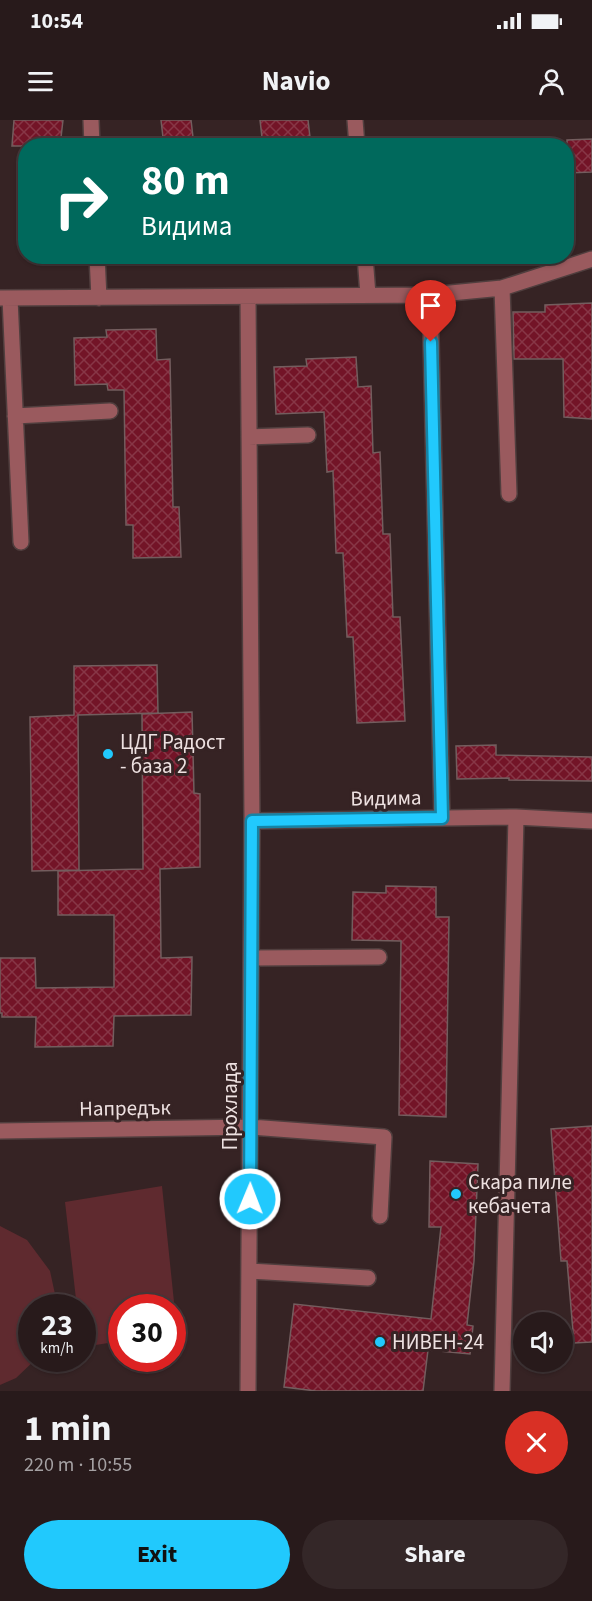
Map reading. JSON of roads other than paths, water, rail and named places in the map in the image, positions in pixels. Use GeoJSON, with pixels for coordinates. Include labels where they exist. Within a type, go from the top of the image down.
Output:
{"type":"FeatureCollection","features":[{"type":"Feature","properties":{"kind":"street"},"geometry":{"type":"LineString","coordinates":[[91,120],[92,138]]}},
{"type":"Feature","properties":{"kind":"street"},"geometry":{"type":"LineString","coordinates":[[355,120],[356,138]]}},
{"type":"Feature","properties":{"kind":"street"},"geometry":{"type":"LineString","coordinates":[[21,542],[15,416],[5,298],[430,295],[502,288],[592,260]]}},
{"type":"Feature","properties":{"kind":"street"},"geometry":{"type":"LineString","coordinates":[[97,264],[99,298]]}},
{"type":"Feature","properties":{"kind":"street"},"geometry":{"type":"LineString","coordinates":[[366,264],[368,295]]}},
{"type":"Feature","properties":{"kind":"street"},"geometry":{"type":"LineString","coordinates":[[502,288],[509,494]]}},
{"type":"Feature","properties":{"kind":"street"},"geometry":{"type":"LineString","coordinates":[[430,295],[442,818]]}},
{"type":"Feature","properties":{"kind":"street","name":"Прохлада"},"geometry":{"type":"LineString","coordinates":[[248,297],[252,821],[248,1391]]}},
{"type":"Feature","properties":{"kind":"street"},"geometry":{"type":"LineString","coordinates":[[15,416],[110,411]]}},
{"type":"Feature","properties":{"kind":"street"},"geometry":{"type":"LineString","coordinates":[[249,437],[308,435]]}},
{"type":"Feature","properties":{"kind":"street"},"geometry":{"type":"LineString","coordinates":[[502,1391],[516,817]]}},
{"type":"Feature","properties":{"kind":"street","name":"Видима"},"geometry":{"type":"LineString","coordinates":[[252,821],[516,817],[592,821]]}},
{"type":"Feature","properties":{"kind":"street"},"geometry":{"type":"LineString","coordinates":[[251,958],[379,957]]}},
{"type":"Feature","properties":{"kind":"street","name":"Напредък"},"geometry":{"type":"LineString","coordinates":[[0,1131],[251,1128],[384,1137],[380,1216]]}},
{"type":"Feature","properties":{"kind":"street"},"geometry":{"type":"LineString","coordinates":[[249,1271],[368,1278]]}},
{"type":"Feature","properties":{"kind":"place","name":"ЦДГ Радост - база 2"},"geometry":{"type":"Point","coordinates":[108,754]}},
{"type":"Feature","properties":{"kind":"place","name":"Скара пиле кебачета"},"geometry":{"type":"Point","coordinates":[456,1194]}},
{"type":"Feature","properties":{"kind":"place","name":"НИВЕН-24"},"geometry":{"type":"Point","coordinates":[380,1342]}}]}
